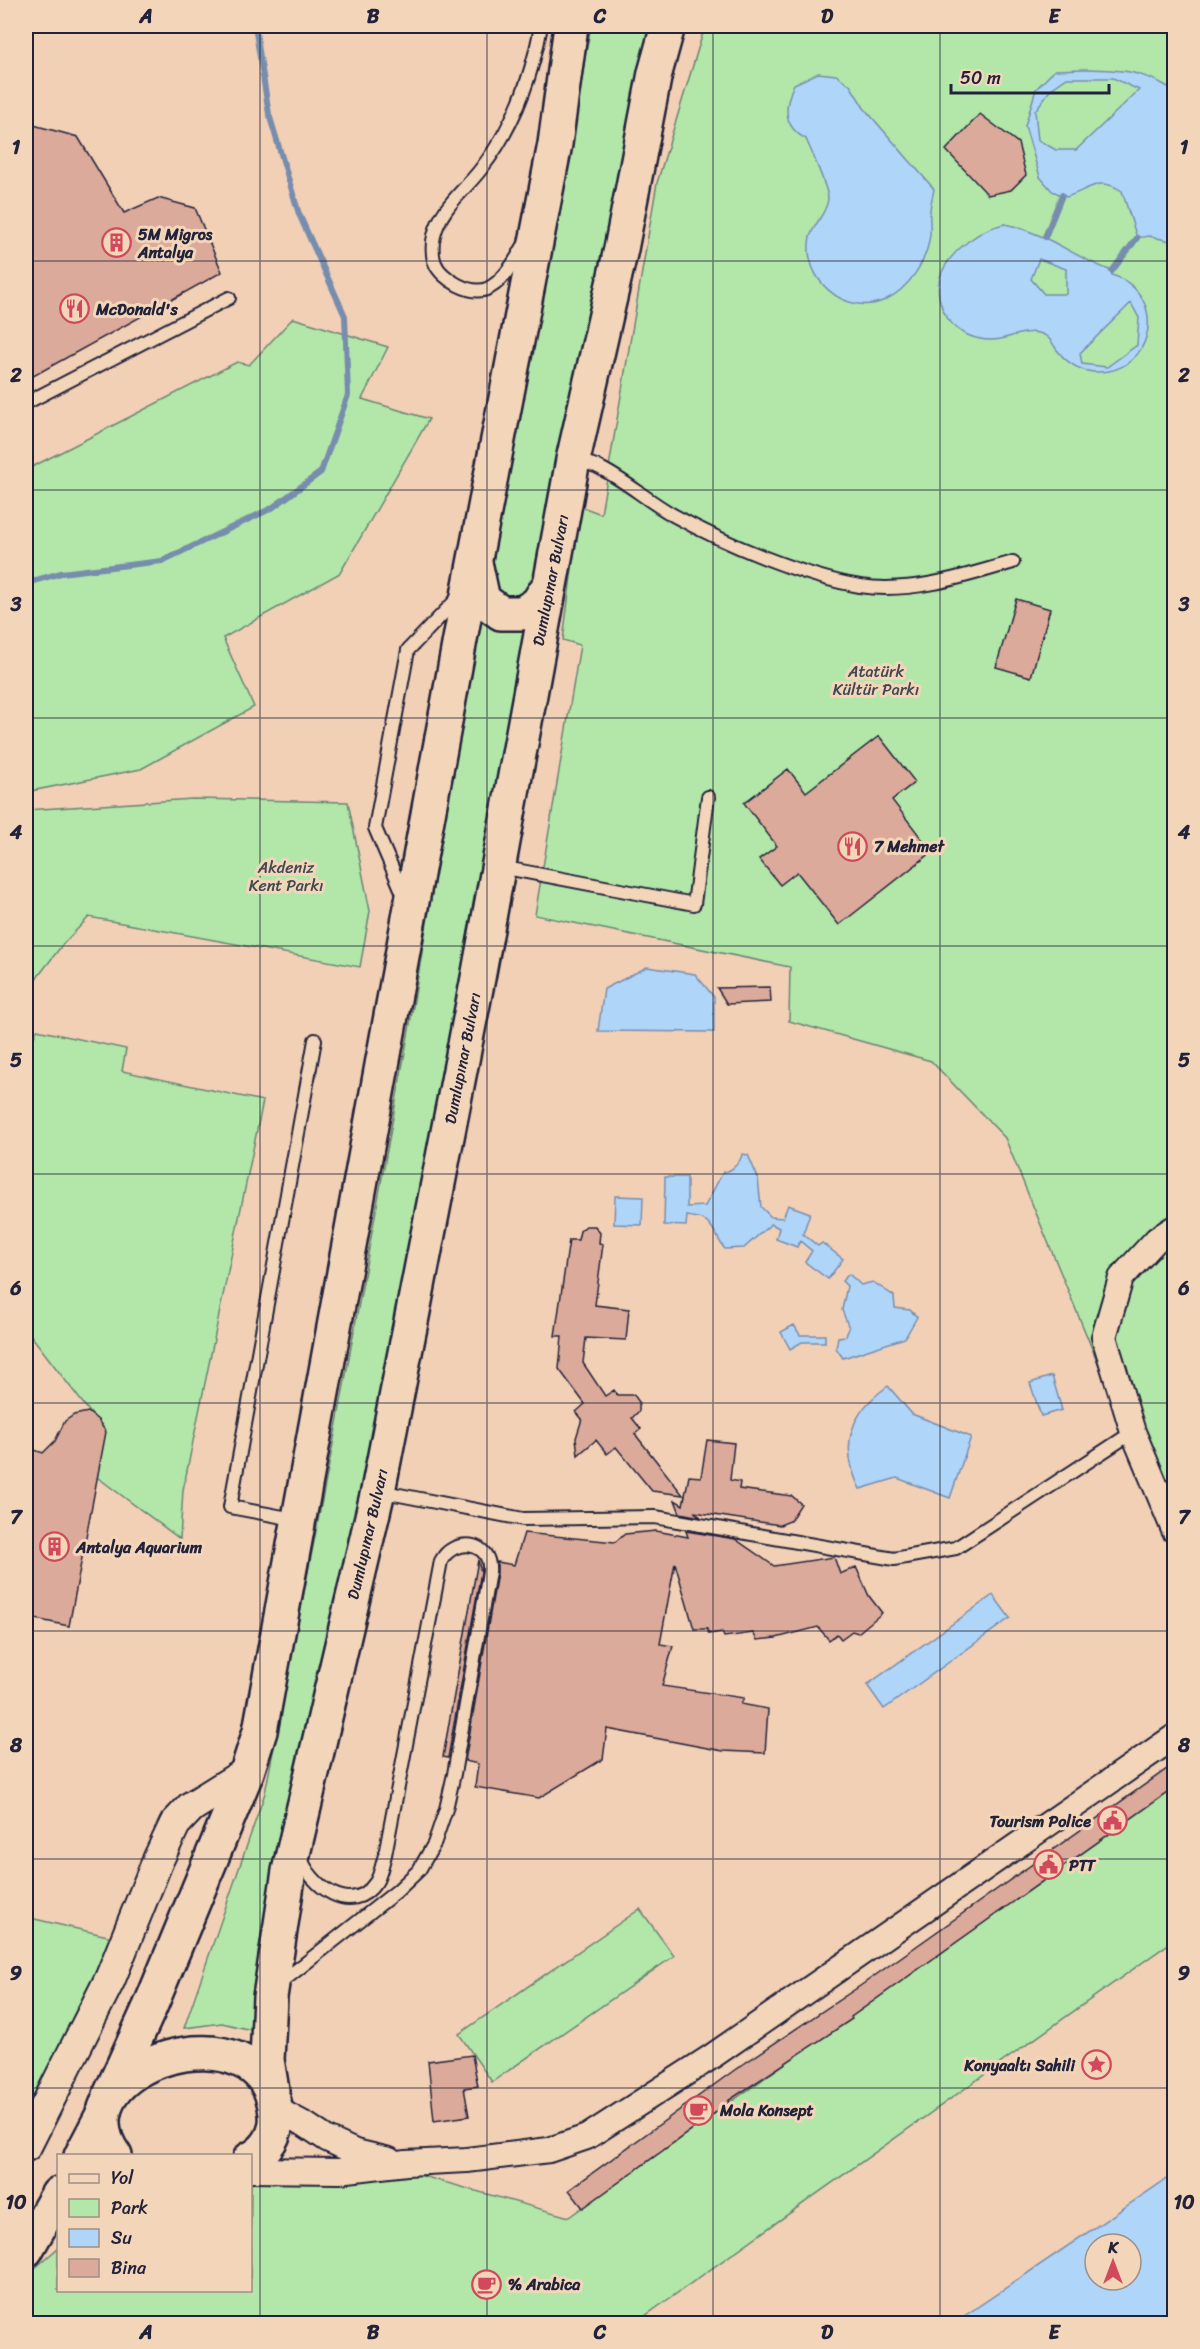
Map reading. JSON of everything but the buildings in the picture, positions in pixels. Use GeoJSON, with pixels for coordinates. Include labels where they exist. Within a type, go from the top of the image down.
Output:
{"type":"FeatureCollection","features":[{"type":"Feature","properties":{"kind":"main road"},"geometry":{"type":"LineString","coordinates":[[82,2154],[150,2007],[248,1772],[260,1731],[473,574],[555,144],[571,26]]}},
{"type":"Feature","properties":{"kind":"main road","name":"Dumlupınar Bulvarı"},"geometry":{"type":"LineString","coordinates":[[252,2158],[267,2145],[276,2127],[267,2060],[270,1996],[289,1871],[378,1491],[498,867],[573,460],[621,249],[655,73],[668,26]]}},
{"type":"Feature","properties":{"kind":"main road"},"geometry":{"type":"LineString","coordinates":[[473,574],[483,600],[501,613],[522,613],[537,604],[548,587]]}},
{"type":"Feature","properties":{"kind":"main road"},"geometry":{"type":"LineString","coordinates":[[114,2154],[108,2146],[107,2104],[119,2083],[152,2064],[181,2054],[199,2052],[243,2061],[264,2079],[274,2100]]}},
{"type":"Feature","properties":{"kind":"main road"},"geometry":{"type":"LineString","coordinates":[[26,2250],[57,2196]]}},
{"type":"Feature","properties":{"kind":"main road"},"geometry":{"type":"LineString","coordinates":[[26,2259],[57,2236]]}},
{"type":"Feature","properties":{"kind":"street"},"geometry":{"type":"LineString","coordinates":[[1174,1228],[1157,1239],[1122,1278],[1104,1337],[1133,1432],[1174,1530]]}},
{"type":"Feature","properties":{"kind":"street"},"geometry":{"type":"LineString","coordinates":[[252,2170],[339,2171],[406,2163],[467,2160],[544,2151],[587,2137],[711,2057],[1171,1737]]}},
{"type":"Feature","properties":{"kind":"street"},"geometry":{"type":"LineString","coordinates":[[26,2146],[110,1979],[175,1824],[191,1807],[248,1772]]}},
{"type":"Feature","properties":{"kind":"street"},"geometry":{"type":"LineString","coordinates":[[274,2100],[327,2139],[355,2152],[406,2163]]}},
{"type":"Feature","properties":{"kind":"lane"},"geometry":{"type":"LineString","coordinates":[[541,26],[530,74],[515,111],[482,168],[451,203],[440,221],[433,237],[435,263],[446,277],[454,282],[484,291],[497,284],[515,261],[541,217]]}},
{"type":"Feature","properties":{"kind":"lane"},"geometry":{"type":"LineString","coordinates":[[26,403],[229,298]]}},
{"type":"Feature","properties":{"kind":"lane"},"geometry":{"type":"LineString","coordinates":[[573,460],[598,466],[673,515],[753,552],[813,573],[861,586],[922,585],[964,577],[1013,562]]}},
{"type":"Feature","properties":{"kind":"lane"},"geometry":{"type":"LineString","coordinates":[[411,913],[375,828],[408,650],[473,574]]}},
{"type":"Feature","properties":{"kind":"lane"},"geometry":{"type":"LineString","coordinates":[[498,867],[694,904],[708,797]]}},
{"type":"Feature","properties":{"kind":"lane"},"geometry":{"type":"LineString","coordinates":[[299,1521],[230,1507],[315,1040]]}},
{"type":"Feature","properties":{"kind":"lane"},"geometry":{"type":"LineString","coordinates":[[378,1491],[523,1520],[655,1517],[894,1559],[956,1548],[1133,1432]]}},
{"type":"Feature","properties":{"kind":"lane"},"geometry":{"type":"LineString","coordinates":[[270,1996],[281,1981],[398,1891],[418,1870],[434,1844],[446,1809],[454,1774],[489,1572],[489,1558],[486,1553],[478,1548],[459,1546],[449,1550],[441,1561],[385,1855],[376,1881],[357,1897],[337,1896],[327,1891],[308,1875],[300,1859],[296,1840]]}},
{"type":"Feature","properties":{"kind":"green space"},"geometry":{"type":"Polygon","coordinates":[[[591,26],[649,26],[533,589],[522,597],[502,597],[490,569],[591,26]]]}},
{"type":"Feature","properties":{"kind":"green space","name":"Atatürk Kültür Parkı"},"geometry":{"type":"Polygon","coordinates":[[[705,26],[1174,26],[1174,1547],[1005,1138],[931,1061],[789,1021],[790,967],[535,915],[580,645],[563,640],[580,506],[601,514],[657,183],[705,26]]]}},
{"type":"Feature","properties":{"kind":"green space"},"geometry":{"type":"Polygon","coordinates":[[[293,318],[388,347],[362,399],[429,419],[340,573],[223,638],[254,707],[141,769],[26,792],[26,470],[237,362],[249,365],[293,318]]]}},
{"type":"Feature","properties":{"kind":"green space"},"geometry":{"type":"Polygon","coordinates":[[[478,619],[531,630],[256,2031],[222,2023],[184,2028],[265,1793],[338,1418],[409,1030],[478,619]]]}},
{"type":"Feature","properties":{"kind":"green space","name":"Akdeniz Kent Parkı"},"geometry":{"type":"Polygon","coordinates":[[[193,799],[348,802],[370,911],[360,967],[89,917],[63,944],[26,992],[26,810],[193,799]]]}},
{"type":"Feature","properties":{"kind":"green space"},"geometry":{"type":"Polygon","coordinates":[[[37,1030],[126,1049],[122,1071],[263,1101],[183,1490],[180,1539],[97,1477],[105,1432],[26,1329],[26,1055],[37,1030]]]}},
{"type":"Feature","properties":{"kind":"green space"},"geometry":{"type":"Polygon","coordinates":[[[1174,1781],[1174,1940],[635,2323],[26,2323],[26,2276],[57,2249],[57,2292],[252,2292],[252,2181],[419,2175],[569,2217],[990,1918],[1174,1781]]]}},
{"type":"Feature","properties":{"kind":"green space"},"geometry":{"type":"Polygon","coordinates":[[[640,1909],[674,1956],[492,2082],[459,2034],[640,1909]]]}},
{"type":"Feature","properties":{"kind":"green space"},"geometry":{"type":"Polygon","coordinates":[[[26,1917],[112,1937],[26,2122],[26,1917]]]}},
{"type":"Feature","properties":{"kind":"water"},"geometry":{"type":"Polygon","coordinates":[[[1098,69],[1131,72],[1151,78],[1174,90],[1174,242],[1149,236],[1137,238],[1122,191],[1114,186],[1094,185],[1066,197],[1052,191],[1040,177],[1025,126],[1036,89],[1055,70],[1098,69]],[[1067,78],[1051,89],[1035,111],[1038,140],[1056,150],[1076,150],[1139,90],[1113,78],[1067,78]]]}},
{"type":"Feature","properties":{"kind":"water"},"geometry":{"type":"Polygon","coordinates":[[[818,73],[836,75],[850,85],[864,108],[934,189],[930,209],[930,235],[921,264],[902,289],[885,300],[870,304],[855,304],[841,299],[819,280],[812,267],[809,252],[810,237],[828,199],[819,169],[806,139],[798,134],[789,122],[787,108],[794,84],[818,73]]]}},
{"type":"Feature","properties":{"kind":"water"},"geometry":{"type":"Polygon","coordinates":[[[1005,224],[1034,233],[1112,271],[1112,275],[1133,287],[1143,300],[1148,325],[1141,349],[1133,359],[1122,367],[1109,371],[1087,371],[1068,361],[1042,334],[1027,333],[984,340],[968,335],[954,326],[948,320],[940,303],[938,287],[942,272],[953,256],[968,241],[996,226],[1005,224]],[[1039,259],[1031,279],[1044,294],[1066,294],[1066,269],[1039,259]],[[1131,303],[1080,353],[1082,364],[1107,367],[1137,345],[1139,318],[1131,303]]]}},
{"type":"Feature","properties":{"kind":"water"},"geometry":{"type":"Polygon","coordinates":[[[647,967],[695,974],[714,997],[714,1032],[598,1031],[604,989],[647,967]]]}},
{"type":"Feature","properties":{"kind":"water"},"geometry":{"type":"Polygon","coordinates":[[[742,1154],[748,1155],[758,1178],[761,1207],[771,1217],[783,1218],[788,1205],[810,1213],[803,1234],[818,1246],[822,1243],[843,1259],[828,1279],[805,1262],[812,1251],[800,1241],[797,1247],[776,1239],[779,1228],[771,1224],[744,1248],[725,1249],[712,1227],[704,1220],[687,1216],[686,1226],[664,1225],[665,1177],[687,1177],[687,1207],[705,1206],[723,1172],[735,1166],[742,1154]]]}},
{"type":"Feature","properties":{"kind":"water"},"geometry":{"type":"Polygon","coordinates":[[[615,1196],[643,1197],[642,1225],[614,1224],[615,1196]]]}},
{"type":"Feature","properties":{"kind":"water"},"geometry":{"type":"Polygon","coordinates":[[[849,1274],[861,1285],[873,1282],[894,1296],[895,1308],[910,1310],[917,1317],[905,1338],[843,1358],[836,1348],[838,1337],[846,1336],[849,1328],[842,1310],[847,1286],[842,1281],[849,1274]]]}},
{"type":"Feature","properties":{"kind":"water"},"geometry":{"type":"Polygon","coordinates":[[[794,1325],[800,1335],[825,1335],[825,1342],[802,1342],[790,1349],[781,1332],[794,1325]]]}},
{"type":"Feature","properties":{"kind":"water"},"geometry":{"type":"Polygon","coordinates":[[[1052,1376],[1062,1410],[1041,1416],[1030,1383],[1052,1376]]]}},
{"type":"Feature","properties":{"kind":"water"},"geometry":{"type":"Polygon","coordinates":[[[888,1386],[912,1414],[971,1437],[950,1498],[897,1478],[860,1489],[850,1459],[849,1445],[852,1432],[856,1419],[864,1408],[888,1386]]]}},
{"type":"Feature","properties":{"kind":"water"},"geometry":{"type":"Polygon","coordinates":[[[993,1595],[1010,1618],[884,1709],[867,1685],[993,1595]]]}},
{"type":"Feature","properties":{"kind":"water"},"geometry":{"type":"Polygon","coordinates":[[[1174,2174],[1174,2323],[954,2323],[1083,2236],[1083,2292],[1143,2292],[1143,2232],[1088,2232],[1174,2174]]]}},
{"type":"Feature","properties":{"kind":"waterway"},"geometry":{"type":"LineString","coordinates":[[26,583],[61,573],[162,561],[272,508],[321,472],[348,395],[345,316],[299,214],[269,114],[255,26]]}},
{"type":"Feature","properties":{"kind":"waterway"},"geometry":{"type":"LineString","coordinates":[[1045,237],[1062,195]]}},
{"type":"Feature","properties":{"kind":"waterway"},"geometry":{"type":"LineString","coordinates":[[1112,271],[1137,238]]}},
{"type":"Feature","properties":{"kind":"place","name":"5M Migros Antalya"},"geometry":{"type":"Point","coordinates":[117,243]}},
{"type":"Feature","properties":{"kind":"place","name":"McDonald's"},"geometry":{"type":"Point","coordinates":[75,309]}},
{"type":"Feature","properties":{"kind":"place","name":"7 Mehmet"},"geometry":{"type":"Point","coordinates":[853,846]}},
{"type":"Feature","properties":{"kind":"place","name":"Antalya Aquarium"},"geometry":{"type":"Point","coordinates":[55,1547]}},
{"type":"Feature","properties":{"kind":"place","name":"Tourism Police"},"geometry":{"type":"Point","coordinates":[1112,1821]}},
{"type":"Feature","properties":{"kind":"place","name":"PTT"},"geometry":{"type":"Point","coordinates":[1048,1865]}},
{"type":"Feature","properties":{"kind":"place","name":"Konyaaltı Sahili"},"geometry":{"type":"Point","coordinates":[1096,2065]}},
{"type":"Feature","properties":{"kind":"place","name":"Mola Konsept"},"geometry":{"type":"Point","coordinates":[699,2110]}},
{"type":"Feature","properties":{"kind":"place","name":"% Arabica"},"geometry":{"type":"Point","coordinates":[487,2284]}}]}
